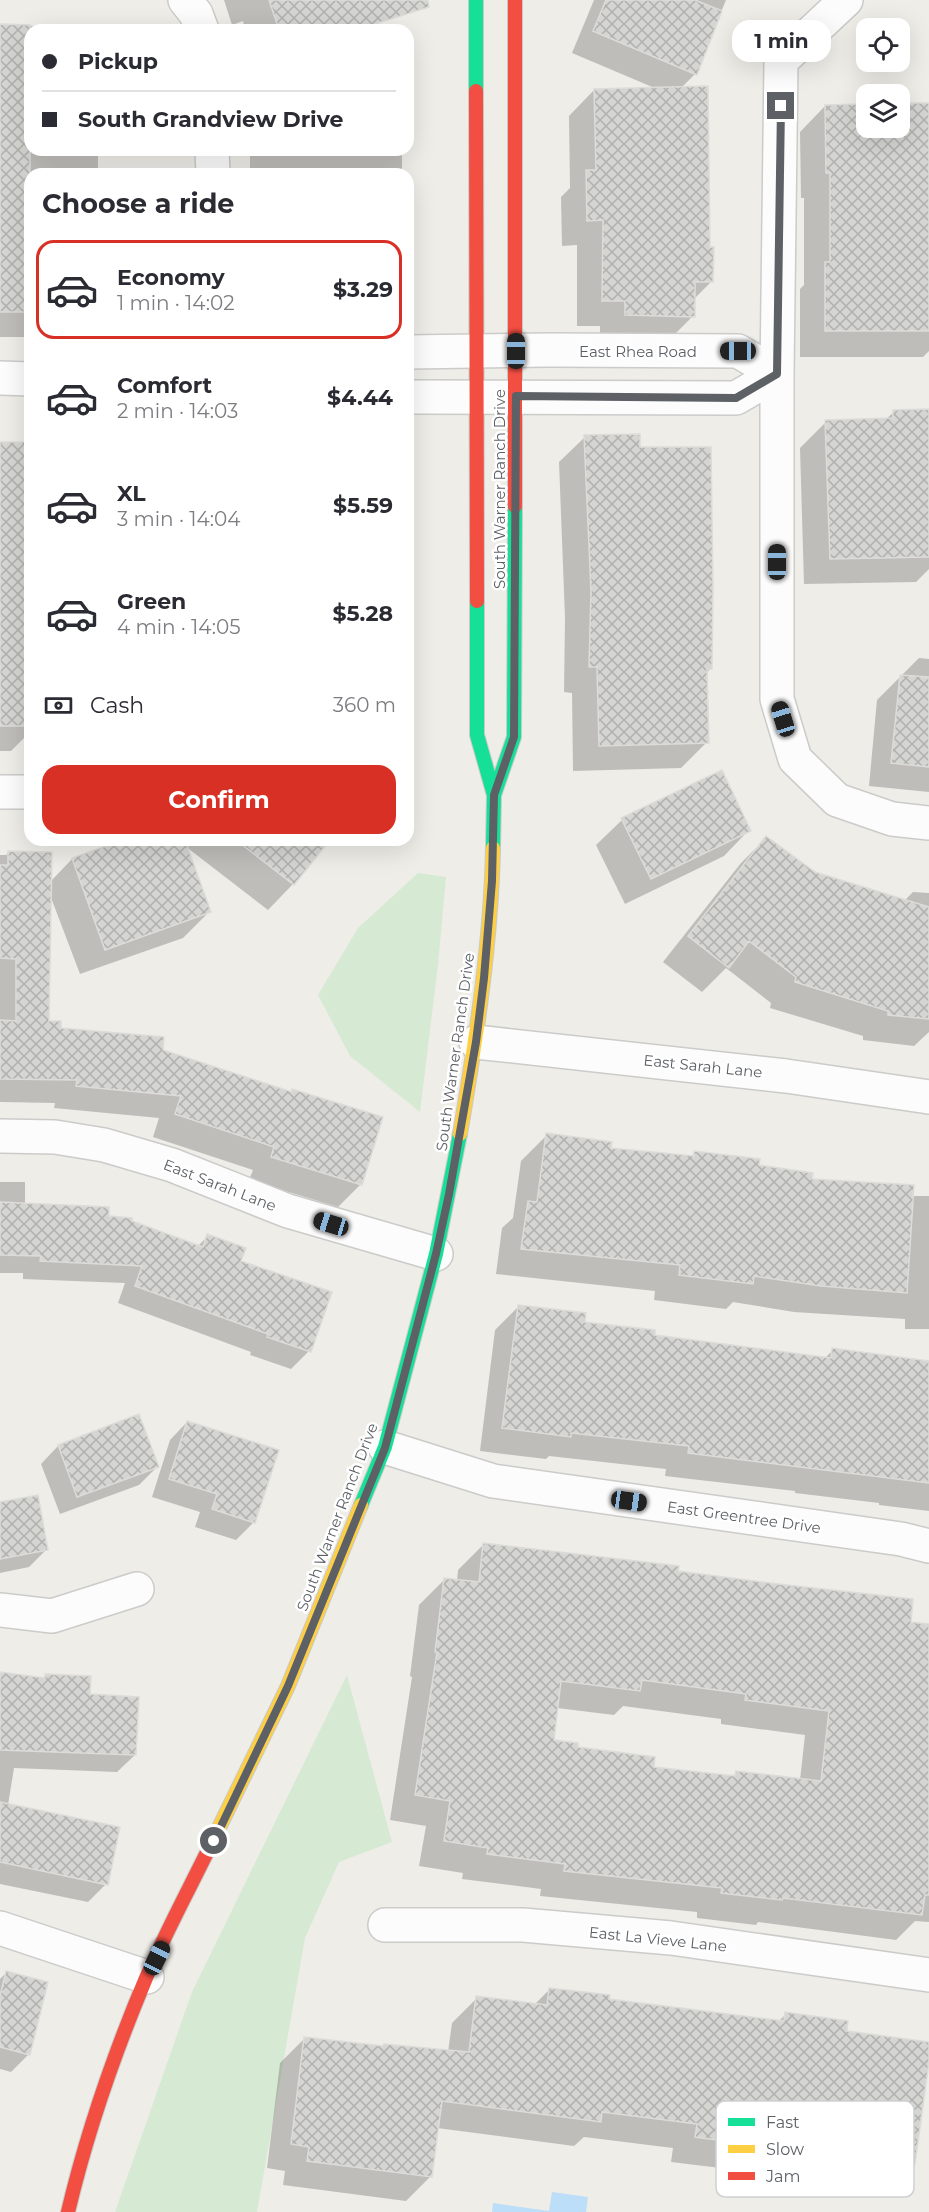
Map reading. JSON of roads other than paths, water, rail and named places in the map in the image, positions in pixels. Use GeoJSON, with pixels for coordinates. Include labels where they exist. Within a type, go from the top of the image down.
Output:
{"type":"FeatureCollection","features":[{"type":"Feature","properties":{"kind":"street"},"geometry":{"type":"LineString","coordinates":[[185,0],[196,14],[200,24]]}},
{"type":"Feature","properties":{"kind":"street","name":"South Warner Ranch Drive"},"geometry":{"type":"LineString","coordinates":[[476,0],[496,351],[514,737],[494,795]]}},
{"type":"Feature","properties":{"kind":"street","name":"South Warner Ranch Drive"},"geometry":{"type":"LineString","coordinates":[[68,2212],[82,2154],[101,2095],[147,1977],[288,1686],[385,1448],[436,1254],[457,1154],[476,1042],[492,881],[494,795],[477,735],[497,396],[496,351],[515,0]]}},
{"type":"Feature","properties":{"kind":"street"},"geometry":{"type":"LineString","coordinates":[[846,0],[781,61],[777,374],[777,699],[795,759],[837,801],[892,819],[929,823]]}},
{"type":"Feature","properties":{"kind":"street","name":"East Rhea Road"},"geometry":{"type":"LineString","coordinates":[[414,352],[738,351],[777,374]]}},
{"type":"Feature","properties":{"kind":"street"},"geometry":{"type":"LineString","coordinates":[[414,397],[736,398],[777,374]]}},
{"type":"Feature","properties":{"kind":"street"},"geometry":{"type":"LineString","coordinates":[[0,378],[24,379]]}},
{"type":"Feature","properties":{"kind":"street"},"geometry":{"type":"LineString","coordinates":[[0,792],[24,792]]}},
{"type":"Feature","properties":{"kind":"street","name":"East Sarah Lane"},"geometry":{"type":"LineString","coordinates":[[476,1042],[786,1076],[929,1097]]}},
{"type":"Feature","properties":{"kind":"street","name":"East Sarah Lane"},"geometry":{"type":"LineString","coordinates":[[0,1136],[55,1137],[104,1145],[172,1165],[288,1211],[436,1254]]}},
{"type":"Feature","properties":{"kind":"street","name":"East Greentree Drive"},"geometry":{"type":"LineString","coordinates":[[385,1448],[493,1481],[901,1539],[929,1546]]}},
{"type":"Feature","properties":{"kind":"street"},"geometry":{"type":"LineString","coordinates":[[0,1610],[52,1616],[136,1589]]}},
{"type":"Feature","properties":{"kind":"street","name":"East La Vieve Lane"},"geometry":{"type":"LineString","coordinates":[[385,1925],[523,1925],[670,1938],[929,1975]]}},
{"type":"Feature","properties":{"kind":"street"},"geometry":{"type":"LineString","coordinates":[[0,1928],[147,1977]]}},
{"type":"Feature","properties":{"kind":"water"},"geometry":{"type":"Polygon","coordinates":[[[552,2192],[588,2197],[586,2212],[492,2212],[493,2203],[549,2211],[552,2192]]]}}]}
